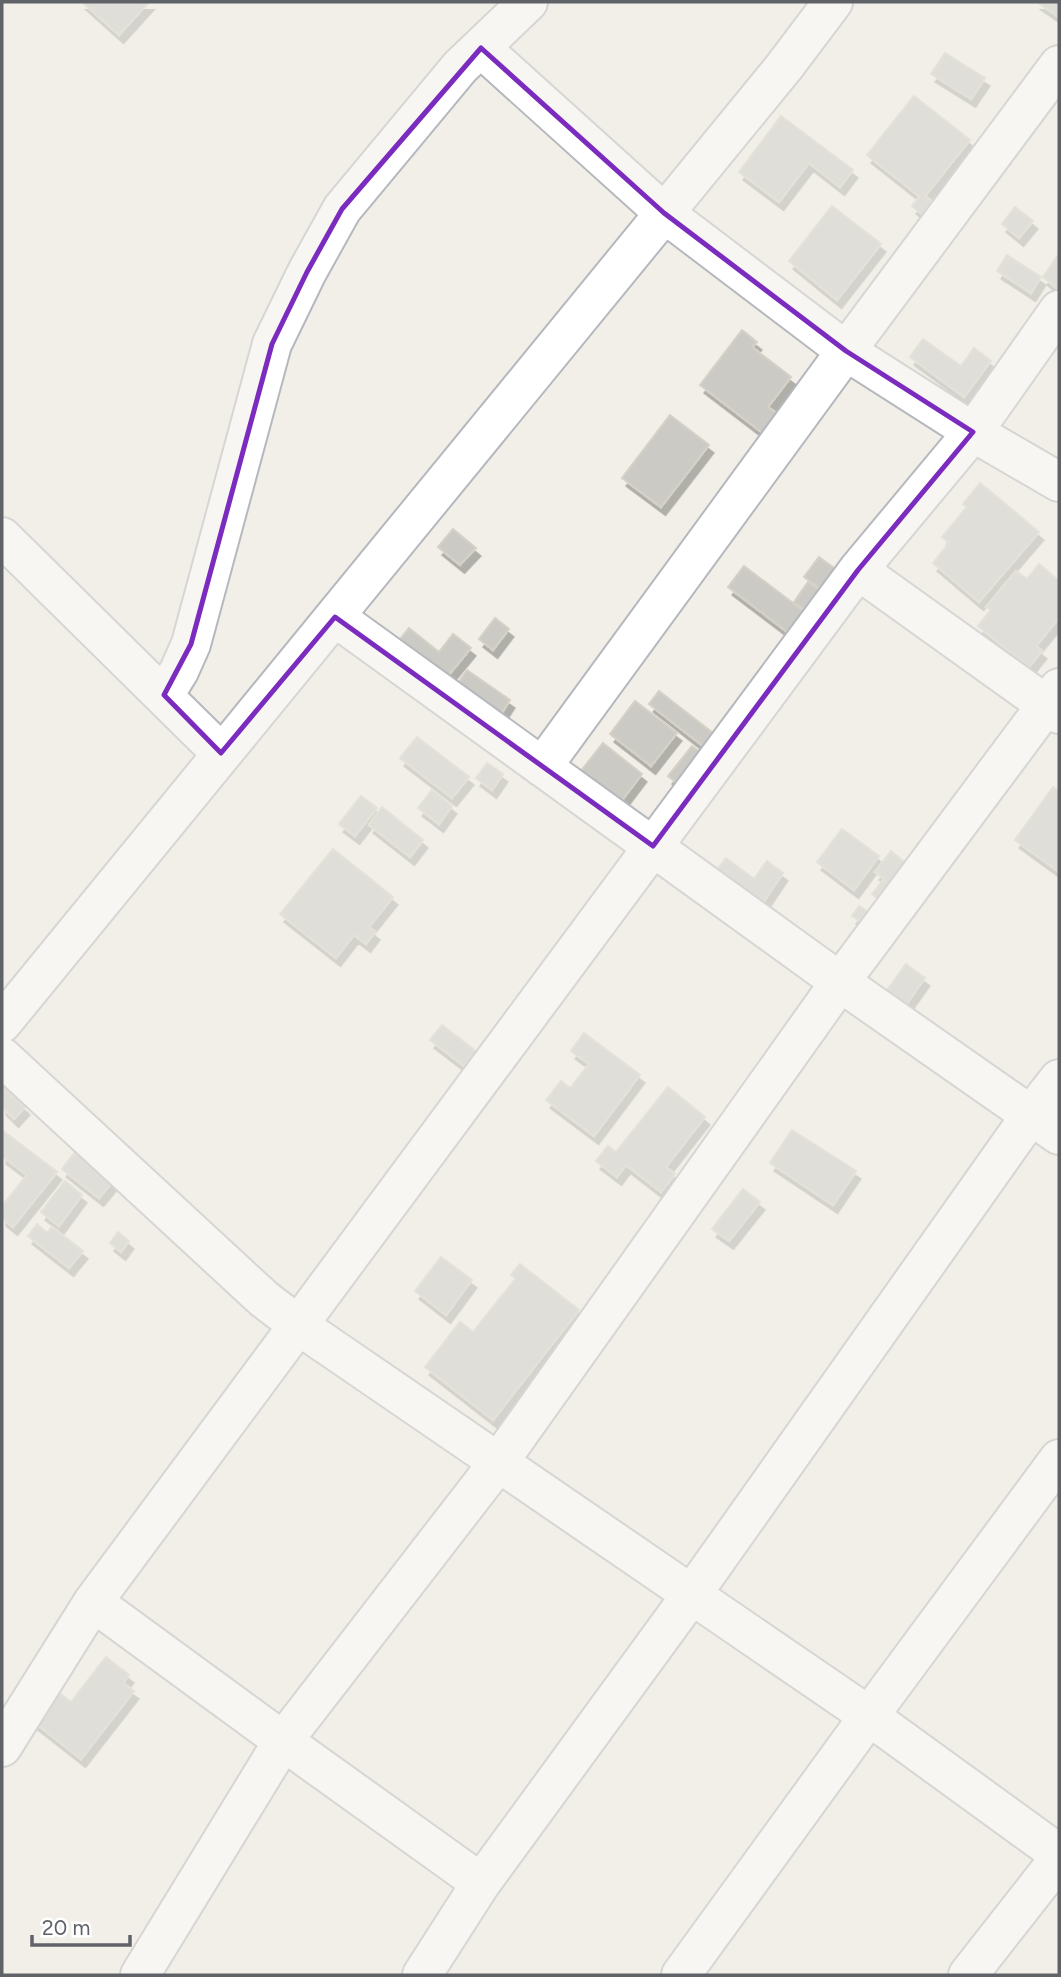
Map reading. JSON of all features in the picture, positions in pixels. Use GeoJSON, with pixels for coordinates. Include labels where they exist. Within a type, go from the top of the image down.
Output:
{"type":"FeatureCollection","features":[{"type":"Feature","properties":{"kind":"street"},"geometry":{"type":"LineString","coordinates":[[164,695],[191,644],[272,344],[307,272],[342,209],[460,67],[528,2]]}},
{"type":"Feature","properties":{"kind":"street"},"geometry":{"type":"LineString","coordinates":[[2,1023],[784,67],[833,2]]}},
{"type":"Feature","properties":{"kind":"street"},"geometry":{"type":"LineString","coordinates":[[481,48],[664,213],[846,351],[973,432],[1059,482]]}},
{"type":"Feature","properties":{"kind":"street"},"geometry":{"type":"LineString","coordinates":[[542,767],[1059,65]]}},
{"type":"Feature","properties":{"kind":"street"},"geometry":{"type":"LineString","coordinates":[[2,1747],[93,1602],[859,570],[973,432],[1059,310]]}},
{"type":"Feature","properties":{"kind":"street"},"geometry":{"type":"LineString","coordinates":[[2,537],[222,753]]}},
{"type":"Feature","properties":{"kind":"street"},"geometry":{"type":"LineString","coordinates":[[140,1975],[283,1741],[498,1462],[840,982],[1055,702],[859,570]]}},
{"type":"Feature","properties":{"kind":"street"},"geometry":{"type":"LineString","coordinates":[[335,617],[840,982],[1045,1125]]}},
{"type":"Feature","properties":{"kind":"street"},"geometry":{"type":"LineString","coordinates":[[2,1057],[264,1299],[298,1325],[869,1716],[1059,1854]]}},
{"type":"Feature","properties":{"kind":"street"},"geometry":{"type":"LineString","coordinates":[[422,1975],[481,1883],[692,1594],[1045,1125],[1059,1079]]}},
{"type":"Feature","properties":{"kind":"street"},"geometry":{"type":"LineString","coordinates":[[681,1975],[1059,1459]]}},
{"type":"Feature","properties":{"kind":"street"},"geometry":{"type":"LineString","coordinates":[[93,1602],[481,1883]]}},
{"type":"Feature","properties":{"kind":"street"},"geometry":{"type":"LineString","coordinates":[[968,1975],[1059,1859]]}},
{"type":"Feature","properties":{"kind":"highlighted area"},"geometry":{"type":"Polygon","coordinates":[[[481,48],[664,213],[846,351],[973,432],[858,570],[653,846],[335,617],[221,753],[164,695],[191,644],[272,344],[307,272],[342,209],[481,48]]]}},
{"type":"Feature","properties":{"kind":"building"},"geometry":{"type":"Polygon","coordinates":[[[82,2],[149,2],[119,35],[82,2]]]}},
{"type":"Feature","properties":{"kind":"building"},"geometry":{"type":"Polygon","coordinates":[[[1037,2],[1059,2],[1059,17],[1037,2]]]}},
{"type":"Feature","properties":{"kind":"building"},"geometry":{"type":"Polygon","coordinates":[[[945,53],[985,78],[971,99],[931,74],[945,53]]]}},
{"type":"Feature","properties":{"kind":"building"},"geometry":{"type":"Polygon","coordinates":[[[914,96],[970,140],[925,196],[933,202],[923,215],[912,206],[920,197],[867,155],[914,96]]]}},
{"type":"Feature","properties":{"kind":"building"},"geometry":{"type":"Polygon","coordinates":[[[781,116],[853,170],[840,187],[809,163],[779,202],[739,172],[781,116]]]}},
{"type":"Feature","properties":{"kind":"building"},"geometry":{"type":"Polygon","coordinates":[[[832,206],[881,244],[837,300],[789,261],[832,206]]]}},
{"type":"Feature","properties":{"kind":"building"},"geometry":{"type":"Polygon","coordinates":[[[1015,207],[1033,221],[1019,238],[1002,224],[1015,207]]]}},
{"type":"Feature","properties":{"kind":"building"},"geometry":{"type":"Polygon","coordinates":[[[1059,254],[1059,290],[1043,277],[1059,254]]]}},
{"type":"Feature","properties":{"kind":"building"},"geometry":{"type":"Polygon","coordinates":[[[1007,255],[1041,277],[1031,293],[997,271],[1007,255]]]}},
{"type":"Feature","properties":{"kind":"building"},"geometry":{"type":"Polygon","coordinates":[[[742,330],[757,342],[752,347],[791,377],[768,407],[779,415],[764,434],[700,385],[742,330]]]}},
{"type":"Feature","properties":{"kind":"building"},"geometry":{"type":"Polygon","coordinates":[[[923,339],[961,366],[974,348],[991,361],[964,397],[910,357],[923,339]]]}},
{"type":"Feature","properties":{"kind":"building"},"geometry":{"type":"Polygon","coordinates":[[[670,415],[709,445],[661,507],[622,478],[670,415]]]}},
{"type":"Feature","properties":{"kind":"building"},"geometry":{"type":"Polygon","coordinates":[[[980,483],[1039,532],[979,602],[933,563],[949,543],[942,537],[967,507],[963,504],[980,483]]]}},
{"type":"Feature","properties":{"kind":"building"},"geometry":{"type":"Polygon","coordinates":[[[453,529],[476,548],[460,565],[438,547],[453,529]]]}},
{"type":"Feature","properties":{"kind":"building"},"geometry":{"type":"Polygon","coordinates":[[[819,557],[841,573],[827,593],[804,577],[819,557]]]}},
{"type":"Feature","properties":{"kind":"building"},"geometry":{"type":"Polygon","coordinates":[[[1039,564],[1059,581],[1059,618],[1036,646],[1042,651],[1029,667],[978,626],[991,610],[986,607],[1016,571],[1027,579],[1039,564]]]}},
{"type":"Feature","properties":{"kind":"building"},"geometry":{"type":"Polygon","coordinates":[[[744,566],[806,613],[790,634],[728,587],[744,566]]]}},
{"type":"Feature","properties":{"kind":"building"},"geometry":{"type":"Polygon","coordinates":[[[808,582],[826,595],[811,614],[794,602],[808,582]]]}},
{"type":"Feature","properties":{"kind":"building"},"geometry":{"type":"Polygon","coordinates":[[[495,618],[509,629],[493,650],[479,639],[495,618]]]}},
{"type":"Feature","properties":{"kind":"building"},"geometry":{"type":"Polygon","coordinates":[[[409,628],[439,652],[453,634],[471,648],[443,682],[396,644],[409,628]]]}},
{"type":"Feature","properties":{"kind":"building"},"geometry":{"type":"Polygon","coordinates":[[[467,670],[510,700],[498,719],[454,689],[467,670]]]}},
{"type":"Feature","properties":{"kind":"building"},"geometry":{"type":"Polygon","coordinates":[[[659,691],[722,740],[712,753],[649,704],[659,691]]]}},
{"type":"Feature","properties":{"kind":"building"},"geometry":{"type":"Polygon","coordinates":[[[635,701],[677,733],[651,766],[610,734],[635,701]]]}},
{"type":"Feature","properties":{"kind":"building"},"geometry":{"type":"Polygon","coordinates":[[[417,737],[469,777],[452,798],[400,758],[417,737]]]}},
{"type":"Feature","properties":{"kind":"building"},"geometry":{"type":"Polygon","coordinates":[[[603,743],[642,774],[616,808],[576,777],[603,743]]]}},
{"type":"Feature","properties":{"kind":"building"},"geometry":{"type":"Polygon","coordinates":[[[692,746],[707,757],[683,788],[668,776],[692,746]]]}},
{"type":"Feature","properties":{"kind":"building"},"geometry":{"type":"Polygon","coordinates":[[[487,763],[503,774],[492,790],[476,778],[487,763]]]}},
{"type":"Feature","properties":{"kind":"building"},"geometry":{"type":"Polygon","coordinates":[[[1053,787],[1059,792],[1059,872],[1015,840],[1053,787]]]}},
{"type":"Feature","properties":{"kind":"building"},"geometry":{"type":"Polygon","coordinates":[[[432,790],[452,806],[439,824],[418,808],[432,790]]]}},
{"type":"Feature","properties":{"kind":"building"},"geometry":{"type":"Polygon","coordinates":[[[361,796],[377,808],[355,836],[339,824],[361,796]]]}},
{"type":"Feature","properties":{"kind":"building"},"geometry":{"type":"Polygon","coordinates":[[[382,807],[423,840],[410,857],[369,825],[382,807]]]}},
{"type":"Feature","properties":{"kind":"building"},"geometry":{"type":"Polygon","coordinates":[[[842,829],[879,856],[854,890],[817,862],[842,829]]]}},
{"type":"Feature","properties":{"kind":"building"},"geometry":{"type":"Polygon","coordinates":[[[333,849],[393,897],[369,927],[375,932],[366,944],[354,935],[336,958],[280,914],[333,849]]]}},
{"type":"Feature","properties":{"kind":"building"},"geometry":{"type":"Polygon","coordinates":[[[891,851],[916,872],[889,907],[872,894],[884,879],[875,872],[891,851]]]}},
{"type":"Feature","properties":{"kind":"building"},"geometry":{"type":"Polygon","coordinates":[[[726,858],[754,879],[767,861],[783,873],[760,907],[714,874],[726,858]]]}},
{"type":"Feature","properties":{"kind":"building"},"geometry":{"type":"Polygon","coordinates":[[[859,906],[879,919],[872,929],[852,916],[859,906]]]}},
{"type":"Feature","properties":{"kind":"building"},"geometry":{"type":"Polygon","coordinates":[[[906,964],[925,978],[900,1013],[881,999],[906,964]]]}},
{"type":"Feature","properties":{"kind":"building"},"geometry":{"type":"Polygon","coordinates":[[[442,1025],[481,1055],[469,1070],[430,1040],[442,1025]]]}},
{"type":"Feature","properties":{"kind":"building"},"geometry":{"type":"Polygon","coordinates":[[[584,1033],[640,1075],[594,1136],[546,1100],[561,1081],[570,1088],[589,1064],[571,1051],[584,1033]]]}},
{"type":"Feature","properties":{"kind":"building"},"geometry":{"type":"Polygon","coordinates":[[[2,1086],[25,1107],[14,1119],[2,1107],[2,1086]]]}},
{"type":"Feature","properties":{"kind":"building"},"geometry":{"type":"Polygon","coordinates":[[[668,1087],[705,1117],[666,1167],[675,1174],[661,1192],[626,1165],[617,1177],[596,1161],[608,1146],[616,1152],[668,1087]]]}},
{"type":"Feature","properties":{"kind":"building"},"geometry":{"type":"Polygon","coordinates":[[[2,1130],[57,1172],[13,1227],[2,1218],[2,1206],[27,1175],[2,1156],[2,1130]]]}},
{"type":"Feature","properties":{"kind":"building"},"geometry":{"type":"Polygon","coordinates":[[[792,1130],[856,1171],[833,1205],[770,1163],[792,1130]]]}},
{"type":"Feature","properties":{"kind":"building"},"geometry":{"type":"Polygon","coordinates":[[[76,1151],[114,1180],[99,1198],[62,1169],[76,1151]]]}},
{"type":"Feature","properties":{"kind":"building"},"geometry":{"type":"Polygon","coordinates":[[[65,1181],[82,1195],[59,1226],[41,1212],[65,1181]]]}},
{"type":"Feature","properties":{"kind":"building"},"geometry":{"type":"Polygon","coordinates":[[[743,1189],[760,1202],[729,1241],[712,1229],[743,1189]]]}},
{"type":"Feature","properties":{"kind":"building"},"geometry":{"type":"Polygon","coordinates":[[[37,1224],[47,1233],[52,1227],[83,1251],[69,1268],[28,1236],[37,1224]]]}},
{"type":"Feature","properties":{"kind":"building"},"geometry":{"type":"Polygon","coordinates":[[[118,1232],[129,1241],[121,1252],[110,1243],[118,1232]]]}},
{"type":"Feature","properties":{"kind":"building"},"geometry":{"type":"Polygon","coordinates":[[[441,1257],[472,1280],[446,1315],[415,1291],[441,1257]]]}},
{"type":"Feature","properties":{"kind":"building"},"geometry":{"type":"Polygon","coordinates":[[[520,1264],[579,1310],[493,1420],[425,1367],[460,1322],[473,1332],[516,1278],[511,1275],[520,1264]]]}},
{"type":"Feature","properties":{"kind":"building"},"geometry":{"type":"Polygon","coordinates":[[[106,1657],[129,1675],[123,1683],[134,1691],[81,1759],[25,1715],[49,1685],[71,1702],[106,1657]]]}}]}
